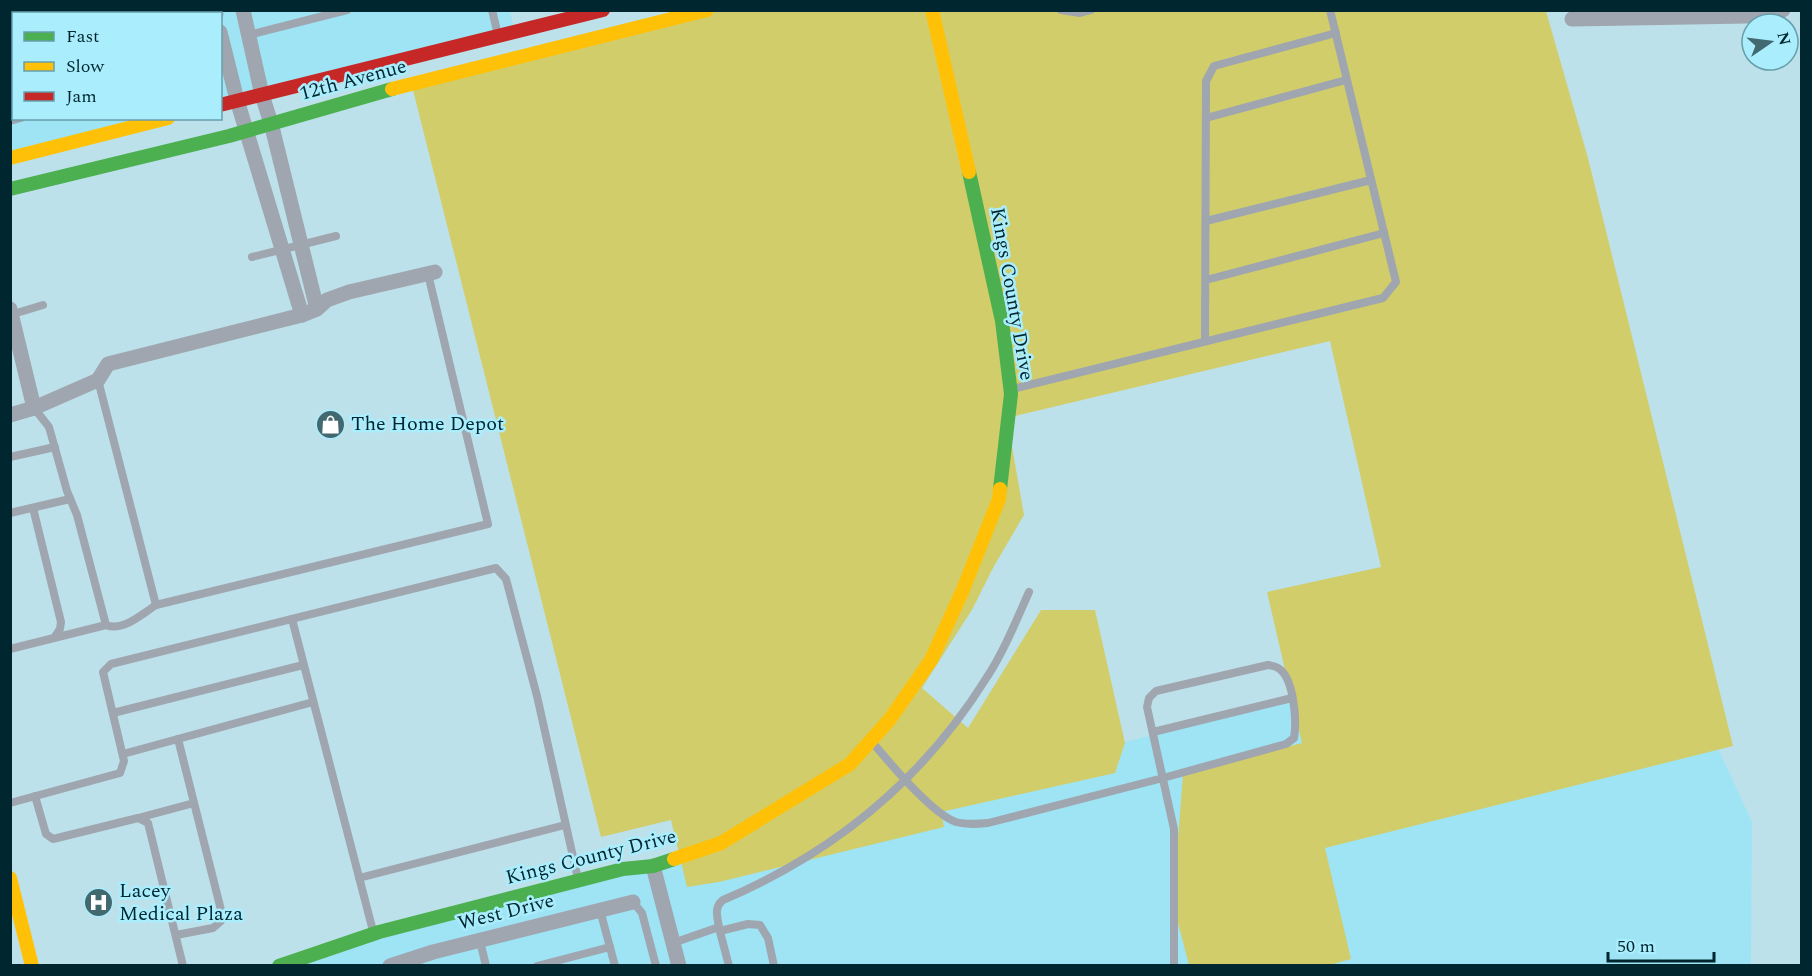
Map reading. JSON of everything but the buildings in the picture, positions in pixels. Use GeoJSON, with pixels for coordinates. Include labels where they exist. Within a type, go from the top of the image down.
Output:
{"type":"FeatureCollection","features":[{"type":"Feature","properties":{"kind":"main road","name":"12th Avenue"},"geometry":{"type":"LineString","coordinates":[[222,104],[603,10]]}},
{"type":"Feature","properties":{"kind":"main road","name":"12th Avenue"},"geometry":{"type":"LineString","coordinates":[[10,189],[247,131],[397,88],[707,10]]}},
{"type":"Feature","properties":{"kind":"main road","name":"Kings County Drive"},"geometry":{"type":"LineString","coordinates":[[279,966],[373,933],[624,869],[653,866],[721,843],[850,764],[890,719],[931,660],[962,592],[999,499],[1010,389],[1002,321],[932,10]]}},
{"type":"Feature","properties":{"kind":"main road"},"geometry":{"type":"LineString","coordinates":[[397,88],[406,75],[472,57],[489,48],[499,37]]}},
{"type":"Feature","properties":{"kind":"main road"},"geometry":{"type":"LineString","coordinates":[[10,158],[160,120]]}},
{"type":"Feature","properties":{"kind":"main road"},"geometry":{"type":"LineString","coordinates":[[10,878],[32,966]]}},
{"type":"Feature","properties":{"kind":"street"},"geometry":{"type":"LineString","coordinates":[[243,10],[261,94],[271,123],[317,309]]}},
{"type":"Feature","properties":{"kind":"street"},"geometry":{"type":"LineString","coordinates":[[1572,19],[1748,16],[1783,10]]}},
{"type":"Feature","properties":{"kind":"street"},"geometry":{"type":"LineString","coordinates":[[222,40],[237,100],[284,249],[302,315]]}},
{"type":"Feature","properties":{"kind":"street"},"geometry":{"type":"LineString","coordinates":[[10,414],[34,408],[98,380],[108,364],[302,315],[317,309],[327,300],[350,292],[431,273]]}},
{"type":"Feature","properties":{"kind":"street"},"geometry":{"type":"LineString","coordinates":[[11,313],[34,408]]}},
{"type":"Feature","properties":{"kind":"street"},"geometry":{"type":"LineString","coordinates":[[653,866],[679,966]]}},
{"type":"Feature","properties":{"kind":"street","name":"West Drive"},"geometry":{"type":"LineString","coordinates":[[390,966],[414,957],[633,902]]}},
{"type":"Feature","properties":{"kind":"lane"},"geometry":{"type":"LineString","coordinates":[[249,35],[347,10]]}},
{"type":"Feature","properties":{"kind":"lane"},"geometry":{"type":"LineString","coordinates":[[492,10],[499,37]]}},
{"type":"Feature","properties":{"kind":"lane"},"geometry":{"type":"LineString","coordinates":[[1061,10],[1080,13],[1091,10]]}},
{"type":"Feature","properties":{"kind":"lane"},"geometry":{"type":"LineString","coordinates":[[1010,389],[1383,298],[1396,282],[1330,10]]}},
{"type":"Feature","properties":{"kind":"lane"},"geometry":{"type":"LineString","coordinates":[[1205,341],[1206,81],[1214,66],[1336,33]]}},
{"type":"Feature","properties":{"kind":"lane"},"geometry":{"type":"LineString","coordinates":[[1206,118],[1346,80]]}},
{"type":"Feature","properties":{"kind":"lane"},"geometry":{"type":"LineString","coordinates":[[1206,221],[1371,180]]}},
{"type":"Feature","properties":{"kind":"lane"},"geometry":{"type":"LineString","coordinates":[[1206,280],[1384,233]]}},
{"type":"Feature","properties":{"kind":"lane"},"geometry":{"type":"LineString","coordinates":[[252,257],[336,236]]}},
{"type":"Feature","properties":{"kind":"lane"},"geometry":{"type":"LineString","coordinates":[[10,649],[106,625],[113,628],[122,626],[156,605],[488,524],[431,273]]}},
{"type":"Feature","properties":{"kind":"lane"},"geometry":{"type":"LineString","coordinates":[[11,313],[44,305]]}},
{"type":"Feature","properties":{"kind":"lane"},"geometry":{"type":"LineString","coordinates":[[98,380],[156,605]]}},
{"type":"Feature","properties":{"kind":"lane"},"geometry":{"type":"LineString","coordinates":[[34,408],[49,427],[70,499],[77,515],[106,625]]}},
{"type":"Feature","properties":{"kind":"lane"},"geometry":{"type":"LineString","coordinates":[[10,457],[55,447]]}},
{"type":"Feature","properties":{"kind":"lane"},"geometry":{"type":"LineString","coordinates":[[10,513],[70,499]]}},
{"type":"Feature","properties":{"kind":"lane"},"geometry":{"type":"LineString","coordinates":[[33,508],[61,622],[60,629],[54,638]]}},
{"type":"Feature","properties":{"kind":"lane"},"geometry":{"type":"LineString","coordinates":[[10,803],[120,773],[124,761],[123,754],[103,672],[111,664],[496,568],[506,579],[537,696],[579,880]]}},
{"type":"Feature","properties":{"kind":"lane"},"geometry":{"type":"LineString","coordinates":[[729,966],[716,909],[718,904],[791,867],[838,837],[923,763],[948,734],[987,676],[1029,592]]}},
{"type":"Feature","properties":{"kind":"lane"},"geometry":{"type":"LineString","coordinates":[[292,619],[373,933]]}},
{"type":"Feature","properties":{"kind":"lane"},"geometry":{"type":"LineString","coordinates":[[113,713],[303,664]]}},
{"type":"Feature","properties":{"kind":"lane"},"geometry":{"type":"LineString","coordinates":[[871,741],[905,780],[953,821],[970,825],[988,823],[1163,778],[1286,744],[1294,738],[1296,725],[1292,698],[1286,678],[1279,668],[1269,665],[1156,691],[1149,698],[1148,707],[1153,732],[1163,778],[1174,829],[1174,966]]}},
{"type":"Feature","properties":{"kind":"lane"},"geometry":{"type":"LineString","coordinates":[[1153,732],[1292,698]]}},
{"type":"Feature","properties":{"kind":"lane"},"geometry":{"type":"LineString","coordinates":[[123,754],[313,702]]}},
{"type":"Feature","properties":{"kind":"lane"},"geometry":{"type":"LineString","coordinates":[[176,935],[213,928],[221,921],[221,910],[178,739]]}},
{"type":"Feature","properties":{"kind":"lane"},"geometry":{"type":"LineString","coordinates":[[35,796],[46,834],[53,838],[194,803]]}},
{"type":"Feature","properties":{"kind":"lane"},"geometry":{"type":"LineString","coordinates":[[138,818],[148,823],[183,966]]}},
{"type":"Feature","properties":{"kind":"lane"},"geometry":{"type":"LineString","coordinates":[[359,878],[565,825]]}},
{"type":"Feature","properties":{"kind":"lane"},"geometry":{"type":"LineString","coordinates":[[633,902],[642,913],[656,966]]}},
{"type":"Feature","properties":{"kind":"lane"},"geometry":{"type":"LineString","coordinates":[[600,909],[615,966]]}},
{"type":"Feature","properties":{"kind":"lane"},"geometry":{"type":"LineString","coordinates":[[673,943],[720,929],[748,924],[760,925],[768,938],[774,966]]}},
{"type":"Feature","properties":{"kind":"lane"},"geometry":{"type":"LineString","coordinates":[[480,941],[486,966]]}},
{"type":"Feature","properties":{"kind":"lane"},"geometry":{"type":"LineString","coordinates":[[537,966],[610,947]]}},
{"type":"Feature","properties":{"kind":"shaded area"},"geometry":{"type":"Polygon","coordinates":[[[11,11],[510,11],[515,33],[222,105],[222,12],[12,12],[12,120],[164,120],[11,158],[11,11]]]}},
{"type":"Feature","properties":{"kind":"shaded area"},"geometry":{"type":"Polygon","coordinates":[[[677,11],[1546,11],[1588,158],[1733,746],[1325,848],[1351,959],[1326,966],[1189,965],[1173,904],[1183,774],[1302,743],[1267,592],[1381,567],[1330,341],[1007,418],[1024,515],[973,608],[922,688],[968,728],[1041,610],[1095,610],[1125,743],[1115,773],[941,812],[944,827],[719,882],[687,887],[671,820],[601,837],[413,90],[677,11]]]}},
{"type":"Feature","properties":{"kind":"shaded area"},"geometry":{"type":"Polygon","coordinates":[[[1654,610],[1752,822],[1751,965],[279,966],[721,843],[1654,610]]]}},
{"type":"Feature","properties":{"kind":"traffic: fast"},"geometry":{"type":"LineString","coordinates":[[10,189],[229,136],[392,89]]}},
{"type":"Feature","properties":{"kind":"traffic: fast"},"geometry":{"type":"LineString","coordinates":[[969,172],[1002,321],[1011,394],[1000,489]]}},
{"type":"Feature","properties":{"kind":"traffic: fast"},"geometry":{"type":"LineString","coordinates":[[279,966],[379,932],[623,869],[653,866],[674,859]]}},
{"type":"Feature","properties":{"kind":"traffic: slow"},"geometry":{"type":"LineString","coordinates":[[392,89],[707,10]]}},
{"type":"Feature","properties":{"kind":"traffic: slow"},"geometry":{"type":"LineString","coordinates":[[932,10],[969,172]]}},
{"type":"Feature","properties":{"kind":"traffic: slow"},"geometry":{"type":"LineString","coordinates":[[10,158],[160,120]]}},
{"type":"Feature","properties":{"kind":"traffic: slow"},"geometry":{"type":"LineString","coordinates":[[674,859],[721,843],[850,764],[890,719],[931,660],[962,592],[999,499],[1000,489]]}},
{"type":"Feature","properties":{"kind":"traffic: slow"},"geometry":{"type":"LineString","coordinates":[[10,878],[32,966]]}},
{"type":"Feature","properties":{"kind":"traffic: jam"},"geometry":{"type":"LineString","coordinates":[[222,105],[603,10]]}},
{"type":"Feature","properties":{"kind":"place","name":"The Home Depot"},"geometry":{"type":"Point","coordinates":[330,424]}},
{"type":"Feature","properties":{"kind":"place","name":"Lacey Medical Plaza"},"geometry":{"type":"Point","coordinates":[98,902]}}]}
